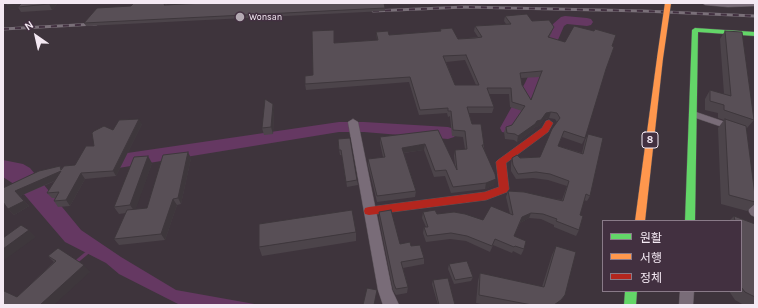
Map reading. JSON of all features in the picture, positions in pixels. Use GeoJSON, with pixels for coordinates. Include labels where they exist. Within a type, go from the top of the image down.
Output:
{"type":"FeatureCollection","features":[{"type":"Feature","properties":{"kind":"main road","name":"8"},"geometry":{"type":"LineString","coordinates":[[640,220],[668,3]]}},
{"type":"Feature","properties":{"kind":"main road"},"geometry":{"type":"LineString","coordinates":[[690,220],[695,30],[755,34]]}},
{"type":"Feature","properties":{"kind":"main road"},"geometry":{"type":"LineString","coordinates":[[369,211],[486,196],[504,189],[501,162],[545,130],[549,123]]}},
{"type":"Feature","properties":{"kind":"main road"},"geometry":{"type":"LineString","coordinates":[[630,305],[631,292]]}},
{"type":"Feature","properties":{"kind":"street"},"geometry":{"type":"LineString","coordinates":[[705,3],[728,5],[755,4]]}},
{"type":"Feature","properties":{"kind":"street"},"geometry":{"type":"LineString","coordinates":[[693,114],[745,132]]}},
{"type":"Feature","properties":{"kind":"street"},"geometry":{"type":"LineString","coordinates":[[353,126],[385,290],[389,302],[392,305]]}},
{"type":"Feature","properties":{"kind":"street"},"geometry":{"type":"LineString","coordinates":[[751,184],[755,212]]}},
{"type":"Feature","properties":{"kind":"street"},"geometry":{"type":"LineString","coordinates":[[686,305],[687,292]]}},
{"type":"Feature","properties":{"kind":"shaded area"},"geometry":{"type":"Polygon","coordinates":[[[3,160],[23,164],[30,168],[81,230],[121,257],[176,290],[260,305],[180,305],[119,274],[106,263],[65,242],[17,186],[3,177],[3,160]]]}},
{"type":"Feature","properties":{"kind":"building"},"geometry":{"type":"Polygon","coordinates":[[[8,3],[51,3],[18,7],[21,4],[6,5],[8,3]]]}},
{"type":"Feature","properties":{"kind":"building"},"geometry":{"type":"Polygon","coordinates":[[[134,3],[165,3],[164,5],[205,3],[384,3],[385,8],[84,23],[97,8],[131,6],[134,3]]]}},
{"type":"Feature","properties":{"kind":"building"},"geometry":{"type":"Polygon","coordinates":[[[527,14],[532,21],[549,20],[554,27],[548,37],[565,42],[574,26],[594,31],[595,29],[616,35],[612,46],[614,47],[585,138],[564,131],[558,146],[583,154],[588,134],[603,138],[590,196],[586,194],[580,215],[583,216],[579,230],[543,214],[531,213],[522,217],[514,236],[526,241],[524,249],[514,247],[495,239],[492,246],[467,236],[451,233],[427,236],[424,227],[428,227],[423,212],[435,210],[437,214],[454,212],[483,220],[491,206],[513,215],[508,191],[524,192],[563,201],[569,181],[550,174],[536,172],[518,174],[513,165],[512,158],[517,155],[520,158],[540,157],[552,129],[560,118],[557,113],[546,113],[541,120],[537,121],[518,136],[507,133],[506,127],[512,125],[525,106],[512,102],[511,88],[487,88],[494,107],[467,107],[472,124],[481,124],[484,145],[482,145],[496,179],[486,183],[453,187],[446,170],[435,171],[425,144],[402,148],[416,191],[377,196],[368,159],[385,157],[380,137],[438,130],[457,170],[455,150],[467,149],[465,131],[453,130],[451,111],[448,111],[448,108],[420,110],[410,77],[305,84],[305,76],[313,75],[312,31],[334,30],[334,43],[378,40],[376,32],[388,31],[389,35],[441,31],[440,29],[452,28],[458,39],[475,38],[482,37],[475,26],[511,24],[505,16],[527,14]],[[466,55],[443,56],[455,85],[479,85],[466,55]],[[542,71],[520,73],[522,85],[531,100],[542,71]]]}},
{"type":"Feature","properties":{"kind":"building"},"geometry":{"type":"Polygon","coordinates":[[[725,31],[742,32],[754,120],[724,110],[724,105],[710,101],[710,90],[731,96],[725,31]]]}},
{"type":"Feature","properties":{"kind":"building"},"geometry":{"type":"Polygon","coordinates":[[[265,99],[273,104],[271,127],[262,128],[265,99]]]}},
{"type":"Feature","properties":{"kind":"building"},"geometry":{"type":"Polygon","coordinates":[[[139,119],[113,171],[81,173],[66,200],[54,201],[59,192],[47,193],[61,171],[15,191],[24,201],[8,209],[3,202],[3,188],[39,171],[60,166],[61,170],[64,166],[75,165],[86,146],[94,146],[92,133],[94,131],[104,126],[113,130],[119,120],[139,119]]]}},
{"type":"Feature","properties":{"kind":"building"},"geometry":{"type":"Polygon","coordinates":[[[725,119],[746,126],[755,202],[729,195],[725,119]]]}},
{"type":"Feature","properties":{"kind":"building"},"geometry":{"type":"Polygon","coordinates":[[[350,138],[357,180],[346,182],[338,139],[350,138]]]}},
{"type":"Feature","properties":{"kind":"building"},"geometry":{"type":"Polygon","coordinates":[[[188,152],[178,198],[173,199],[161,234],[114,239],[127,210],[147,208],[163,155],[188,152]]]}},
{"type":"Feature","properties":{"kind":"building"},"geometry":{"type":"Polygon","coordinates":[[[148,156],[130,205],[114,207],[134,157],[148,156]]]}},
{"type":"Feature","properties":{"kind":"building"},"geometry":{"type":"Polygon","coordinates":[[[352,210],[356,232],[259,247],[259,224],[352,210]]]}},
{"type":"Feature","properties":{"kind":"building"},"geometry":{"type":"Polygon","coordinates":[[[391,210],[400,244],[410,242],[411,246],[420,245],[424,258],[401,262],[408,287],[396,289],[379,212],[391,210]]]}},
{"type":"Feature","properties":{"kind":"building"},"geometry":{"type":"Polygon","coordinates":[[[734,216],[755,224],[755,297],[745,292],[742,288],[742,220],[735,220],[734,216]]]}},
{"type":"Feature","properties":{"kind":"building"},"geometry":{"type":"Polygon","coordinates":[[[21,225],[29,230],[3,249],[3,238],[21,225]]]}},
{"type":"Feature","properties":{"kind":"building"},"geometry":{"type":"Polygon","coordinates":[[[556,246],[576,252],[565,295],[554,305],[532,305],[479,295],[480,273],[544,287],[556,246]]]}},
{"type":"Feature","properties":{"kind":"building"},"geometry":{"type":"Polygon","coordinates":[[[58,248],[84,265],[40,305],[3,305],[3,292],[4,291],[17,297],[56,261],[48,256],[58,248]]]}},
{"type":"Feature","properties":{"kind":"building"},"geometry":{"type":"Polygon","coordinates":[[[467,261],[473,277],[455,280],[449,264],[467,261]]]}},
{"type":"Feature","properties":{"kind":"building"},"geometry":{"type":"Polygon","coordinates":[[[448,278],[455,305],[439,305],[433,280],[448,278]]]}},
{"type":"Feature","properties":{"kind":"building"},"geometry":{"type":"Polygon","coordinates":[[[367,288],[377,290],[374,305],[363,305],[367,288]]]}},
{"type":"Feature","properties":{"kind":"waterway"},"geometry":{"type":"LineString","coordinates":[[508,128],[532,83],[559,24],[565,20],[587,22]]}},
{"type":"Feature","properties":{"kind":"waterway"},"geometry":{"type":"LineString","coordinates":[[100,164],[339,127],[364,127],[448,133]]}},
{"type":"Feature","properties":{"kind":"waterway"},"geometry":{"type":"LineString","coordinates":[[76,262],[88,252]]}},
{"type":"Feature","properties":{"kind":"railway"},"geometry":{"type":"LineString","coordinates":[[373,11],[465,7],[643,11],[755,16]]}},
{"type":"Feature","properties":{"kind":"railway"},"geometry":{"type":"LineString","coordinates":[[3,29],[96,24]]}},
{"type":"Feature","properties":{"kind":"traffic: fast"},"geometry":{"type":"LineString","coordinates":[[690,220],[695,30],[755,34]]}},
{"type":"Feature","properties":{"kind":"traffic: fast"},"geometry":{"type":"LineString","coordinates":[[630,305],[631,292]]}},
{"type":"Feature","properties":{"kind":"traffic: slow"},"geometry":{"type":"LineString","coordinates":[[660,58],[668,3]]}},
{"type":"Feature","properties":{"kind":"traffic: slow"},"geometry":{"type":"LineString","coordinates":[[640,220],[660,58]]}},
{"type":"Feature","properties":{"kind":"traffic: jam"},"geometry":{"type":"LineString","coordinates":[[369,211],[486,196],[504,189],[501,162],[545,130],[549,123]]}},
{"type":"Feature","properties":{"kind":"place","name":"Wonsan"},"geometry":{"type":"Point","coordinates":[240,17]}}]}
